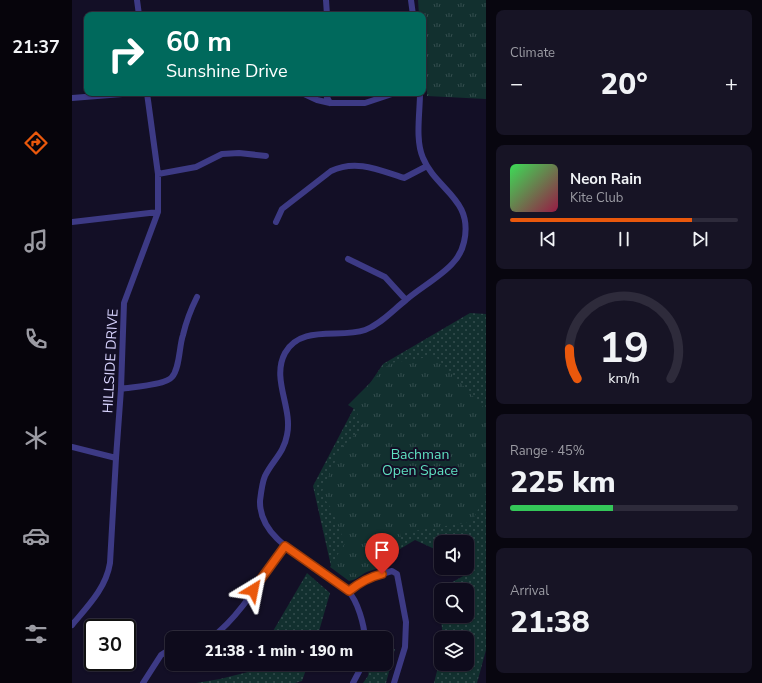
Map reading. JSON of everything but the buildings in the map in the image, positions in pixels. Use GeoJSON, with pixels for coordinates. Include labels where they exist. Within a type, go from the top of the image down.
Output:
{"type":"FeatureCollection","features":[{"type":"Feature","properties":{"kind":"street"},"geometry":{"type":"LineString","coordinates":[[137,0],[139,12]]}},
{"type":"Feature","properties":{"kind":"street"},"geometry":{"type":"LineString","coordinates":[[326,0],[327,12]]}},
{"type":"Feature","properties":{"kind":"street"},"geometry":{"type":"LineString","coordinates":[[411,0],[413,12]]}},
{"type":"Feature","properties":{"kind":"street"},"geometry":{"type":"LineString","coordinates":[[72,98],[97,96]]}},
{"type":"Feature","properties":{"kind":"street","name":"HILLSIDE DRIVE"},"geometry":{"type":"LineString","coordinates":[[72,625],[95,598],[109,573],[121,389],[124,303],[158,212],[158,174],[147,96]]}},
{"type":"Feature","properties":{"kind":"street"},"geometry":{"type":"LineString","coordinates":[[308,96],[330,103],[365,103],[386,96]]}},
{"type":"Feature","properties":{"kind":"street"},"geometry":{"type":"LineString","coordinates":[[326,96],[330,103]]}},
{"type":"Feature","properties":{"kind":"street"},"geometry":{"type":"LineString","coordinates":[[365,631],[362,618],[349,591],[285,546],[272,534],[264,519],[260,503],[265,476],[285,446],[288,432],[289,418],[280,377],[281,365],[286,352],[296,341],[315,334],[347,333],[363,331],[373,327],[451,266],[460,255],[464,241],[463,215],[459,204],[427,166],[423,157],[419,140],[420,96]]}},
{"type":"Feature","properties":{"kind":"street"},"geometry":{"type":"LineString","coordinates":[[158,174],[196,167],[222,154],[239,153],[266,156]]}},
{"type":"Feature","properties":{"kind":"street"},"geometry":{"type":"LineString","coordinates":[[276,222],[282,209],[331,171],[339,167],[355,165],[372,167],[404,178],[427,166]]}},
{"type":"Feature","properties":{"kind":"street"},"geometry":{"type":"LineString","coordinates":[[72,222],[158,212]]}},
{"type":"Feature","properties":{"kind":"street"},"geometry":{"type":"LineString","coordinates":[[348,259],[385,277],[406,300]]}},
{"type":"Feature","properties":{"kind":"street"},"geometry":{"type":"LineString","coordinates":[[121,389],[163,382],[172,377],[176,368],[182,336],[190,311],[197,297]]}},
{"type":"Feature","properties":{"kind":"street"},"geometry":{"type":"LineString","coordinates":[[72,447],[116,458]]}},
{"type":"Feature","properties":{"kind":"street"},"geometry":{"type":"LineString","coordinates":[[220,631],[236,615],[285,546]]}},
{"type":"Feature","properties":{"kind":"street"},"geometry":{"type":"LineString","coordinates":[[349,591],[372,576],[392,571],[397,574],[406,622],[405,647],[394,683]]}},
{"type":"Feature","properties":{"kind":"street"},"geometry":{"type":"LineString","coordinates":[[143,683],[161,654],[165,652]]}},
{"type":"Feature","properties":{"kind":"street"},"geometry":{"type":"LineString","coordinates":[[353,683],[359,671]]}},
{"type":"Feature","properties":{"kind":"green space"},"geometry":{"type":"Polygon","coordinates":[[[418,0],[486,0],[486,99],[427,96],[426,12],[419,12],[418,0]]]}},
{"type":"Feature","properties":{"kind":"green space","name":"Bachman Open Space"},"geometry":{"type":"Polygon","coordinates":[[[470,313],[486,314],[486,650],[477,683],[434,683],[437,671],[474,671],[474,631],[442,631],[441,623],[474,623],[474,583],[451,583],[465,575],[474,575],[474,535],[434,535],[434,549],[415,540],[355,576],[331,566],[313,486],[356,404],[383,364],[470,313]]]}},
{"type":"Feature","properties":{"kind":"green space","name":"Bachman Open Space"},"geometry":{"type":"Polygon","coordinates":[[[435,356],[486,410],[486,493],[472,522],[400,533],[402,544],[400,549],[381,563],[382,568],[369,571],[356,579],[349,581],[330,567],[345,543],[331,508],[321,494],[341,448],[363,427],[356,410],[348,405],[390,363],[435,356]]]}},
{"type":"Feature","properties":{"kind":"green space"},"geometry":{"type":"Polygon","coordinates":[[[307,573],[330,593],[319,631],[273,631],[307,573]]]}},
{"type":"Feature","properties":{"kind":"green space"},"geometry":{"type":"Polygon","coordinates":[[[306,671],[302,681],[295,683],[196,683],[248,672],[306,671]]]}},
{"type":"Feature","properties":{"kind":"green space"},"geometry":{"type":"Polygon","coordinates":[[[369,671],[389,671],[386,683],[363,683],[368,676],[369,671]]]}},
{"type":"Feature","properties":{"kind":"route"},"geometry":{"type":"LineString","coordinates":[[253,590],[285,546],[349,591],[372,576],[382,574]]}}]}
